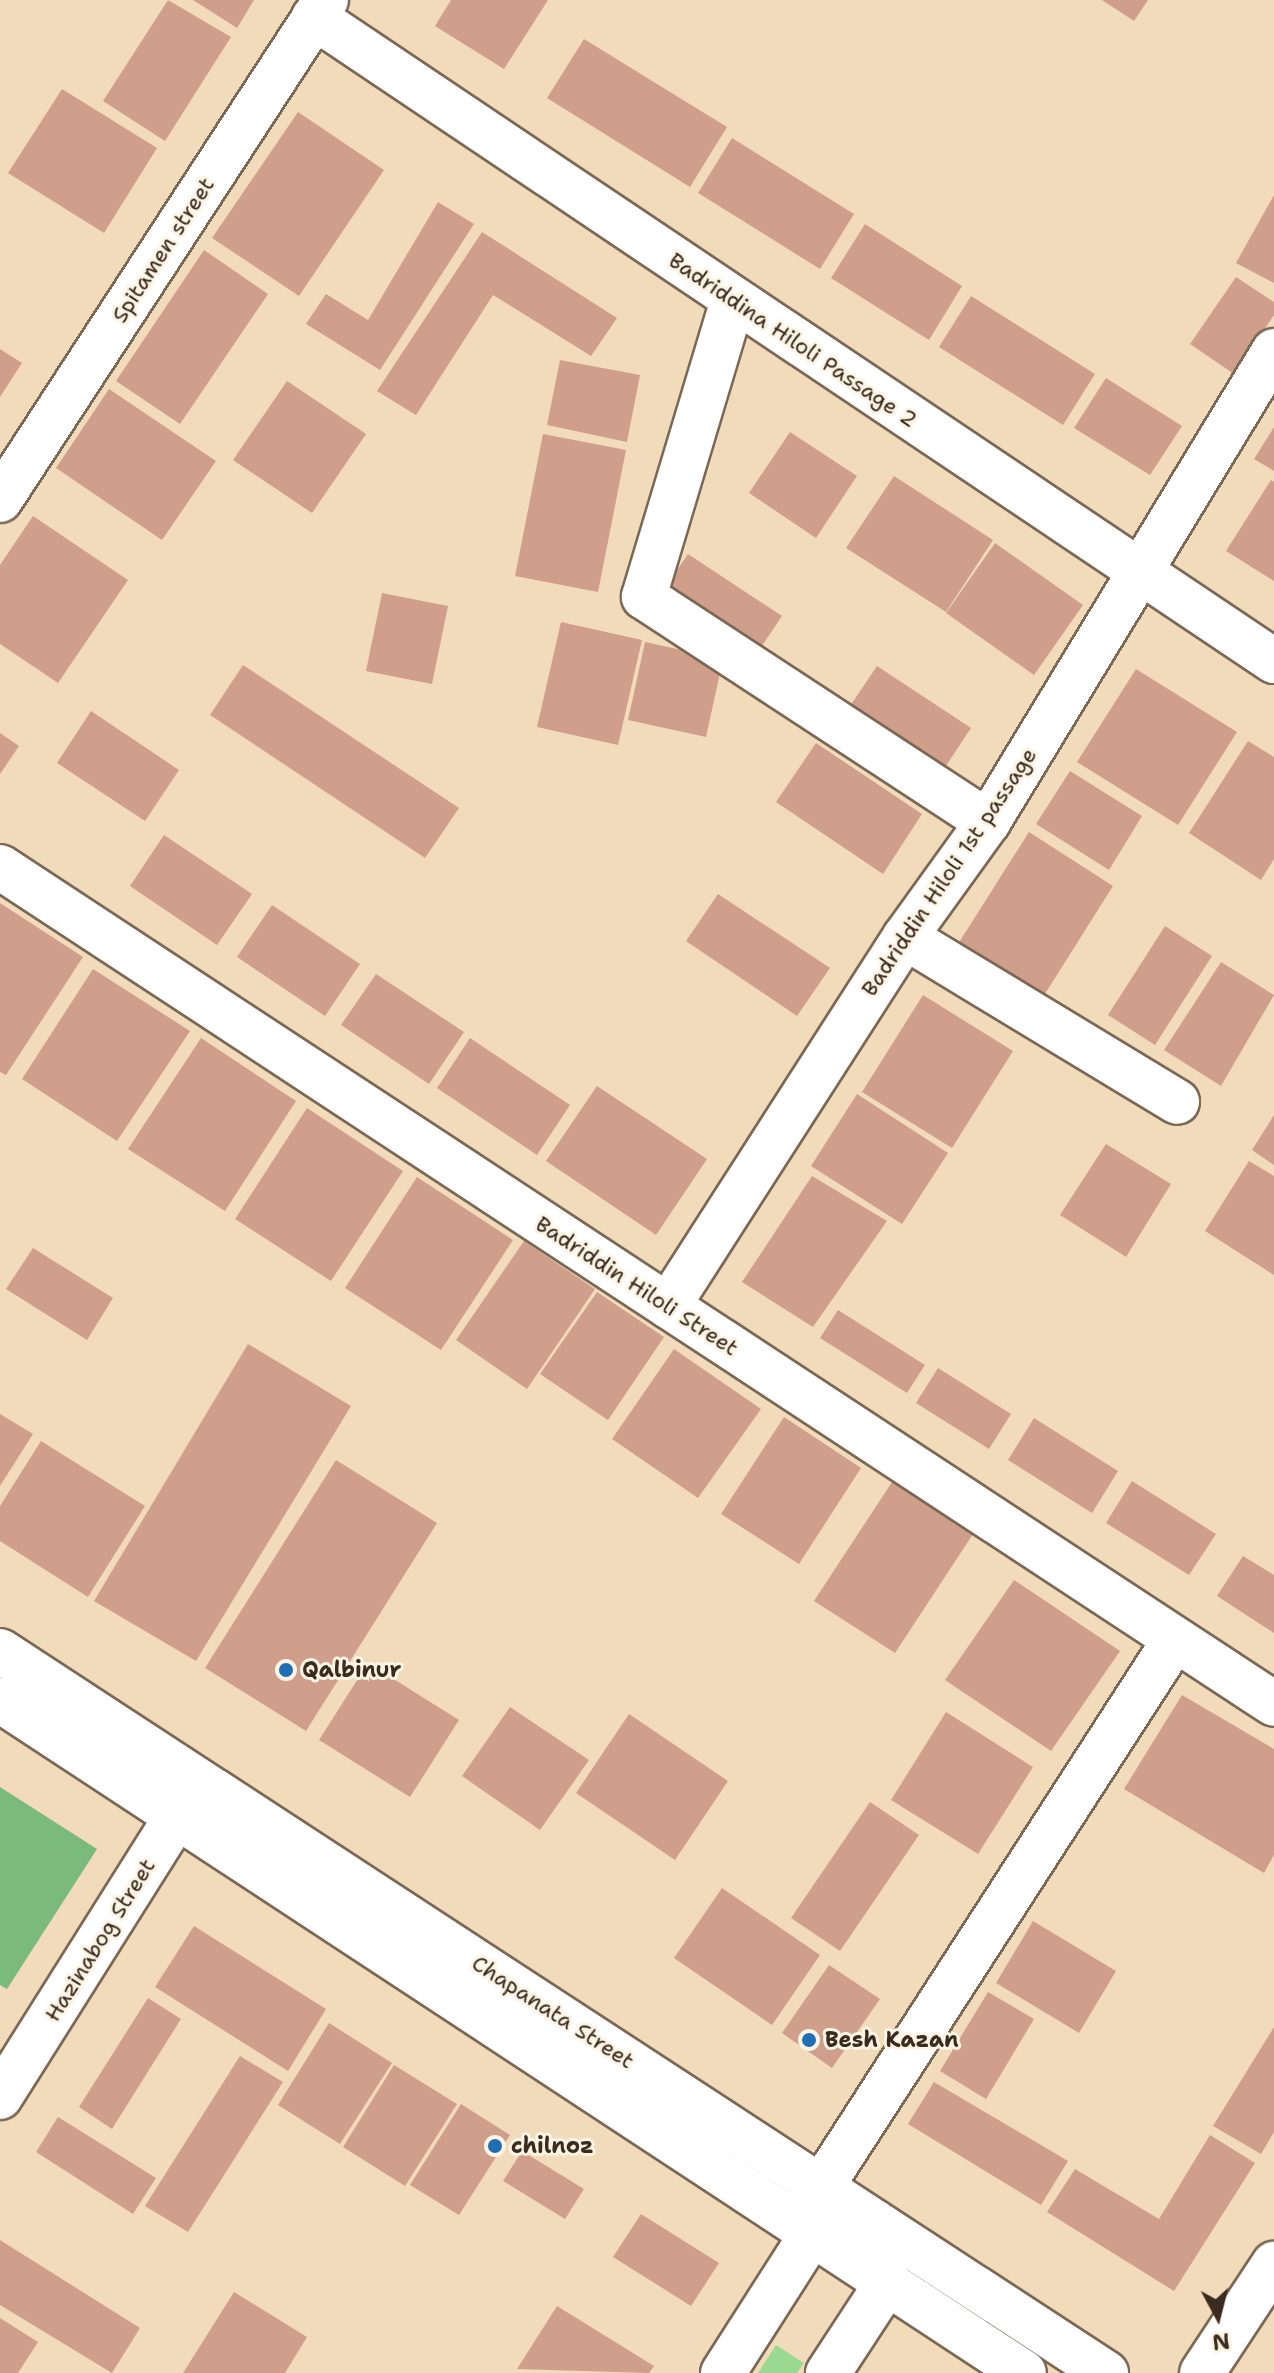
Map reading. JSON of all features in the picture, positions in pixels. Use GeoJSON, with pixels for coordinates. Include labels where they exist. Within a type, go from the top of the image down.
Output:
{"type":"FeatureCollection","features":[{"type":"Feature","properties":{"kind":"street","name":"Badriddina Hiloli Passage 2"},"geometry":{"type":"LineString","coordinates":[[320,9],[733,300],[1137,573],[1274,661]]}},
{"type":"Feature","properties":{"kind":"street","name":"Spitamen street"},"geometry":{"type":"LineString","coordinates":[[0,500],[320,9]]}},
{"type":"Feature","properties":{"kind":"street"},"geometry":{"type":"LineString","coordinates":[[733,300],[644,597],[988,822]]}},
{"type":"Feature","properties":{"kind":"street","name":"Badriddin Hiloli 1st passage"},"geometry":{"type":"LineString","coordinates":[[668,1306],[905,937],[988,822],[1274,351]]}},
{"type":"Feature","properties":{"kind":"street","name":"Badriddin Hiloli Street"},"geometry":{"type":"LineString","coordinates":[[0,867],[1274,1704]]}},
{"type":"Feature","properties":{"kind":"street"},"geometry":{"type":"LineString","coordinates":[[905,937],[1177,1102]]}},
{"type":"Feature","properties":{"kind":"street"},"geometry":{"type":"LineString","coordinates":[[723,2373],[805,2229],[821,2187],[1174,1641]]}},
{"type":"Feature","properties":{"kind":"street","name":"Chapanata Street"},"geometry":{"type":"LineString","coordinates":[[0,1651],[189,1799],[805,2229],[1024,2373]]}},
{"type":"Feature","properties":{"kind":"street","name":"Chapanata Street"},"geometry":{"type":"LineString","coordinates":[[0,1700],[189,1799],[821,2187],[1106,2373]]}},
{"type":"Feature","properties":{"kind":"street","name":"Hazinabog Street"},"geometry":{"type":"LineString","coordinates":[[0,2097],[189,1799]]}},
{"type":"Feature","properties":{"kind":"street"},"geometry":{"type":"LineString","coordinates":[[805,2229],[874,2222],[887,2283],[828,2373]]}},
{"type":"Feature","properties":{"kind":"street"},"geometry":{"type":"LineString","coordinates":[[1202,2373],[1274,2264]]}},
{"type":"Feature","properties":{"kind":"green space"},"geometry":{"type":"Polygon","coordinates":[[[0,1787],[97,1849],[7,1989],[0,1985],[0,1787]]]}},
{"type":"Feature","properties":{"kind":"green space"},"geometry":{"type":"Polygon","coordinates":[[[776,2345],[804,2363],[797,2373],[758,2373],[776,2345]]]}},
{"type":"Feature","properties":{"kind":"building"},"geometry":{"type":"Polygon","coordinates":[[[168,0],[231,37],[165,141],[103,101],[168,0]]]}},
{"type":"Feature","properties":{"kind":"building"},"geometry":{"type":"Polygon","coordinates":[[[193,0],[254,0],[237,28],[193,0]]]}},
{"type":"Feature","properties":{"kind":"building"},"geometry":{"type":"Polygon","coordinates":[[[451,0],[548,0],[504,69],[435,26],[451,0]]]}},
{"type":"Feature","properties":{"kind":"building"},"geometry":{"type":"Polygon","coordinates":[[[1102,0],[1148,0],[1134,21],[1102,0]]]}},
{"type":"Feature","properties":{"kind":"building"},"geometry":{"type":"Polygon","coordinates":[[[584,39],[727,127],[690,187],[547,98],[584,39]]]}},
{"type":"Feature","properties":{"kind":"building"},"geometry":{"type":"Polygon","coordinates":[[[62,89],[157,148],[104,233],[8,173],[62,89]]]}},
{"type":"Feature","properties":{"kind":"building"},"geometry":{"type":"Polygon","coordinates":[[[298,112],[384,170],[299,296],[212,238],[298,112]]]}},
{"type":"Feature","properties":{"kind":"building"},"geometry":{"type":"Polygon","coordinates":[[[732,138],[854,214],[820,269],[698,193],[732,138]]]}},
{"type":"Feature","properties":{"kind":"building"},"geometry":{"type":"Polygon","coordinates":[[[1274,195],[1274,283],[1236,263],[1274,195]]]}},
{"type":"Feature","properties":{"kind":"building"},"geometry":{"type":"Polygon","coordinates":[[[438,202],[474,224],[380,370],[306,324],[326,294],[368,320],[438,202]]]}},
{"type":"Feature","properties":{"kind":"building"},"geometry":{"type":"Polygon","coordinates":[[[865,224],[962,286],[929,340],[831,278],[865,224]]]}},
{"type":"Feature","properties":{"kind":"building"},"geometry":{"type":"Polygon","coordinates":[[[482,232],[617,318],[591,356],[493,295],[416,415],[377,391],[482,232]]]}},
{"type":"Feature","properties":{"kind":"building"},"geometry":{"type":"Polygon","coordinates":[[[204,250],[268,294],[180,424],[116,381],[204,250]]]}},
{"type":"Feature","properties":{"kind":"building"},"geometry":{"type":"Polygon","coordinates":[[[1236,277],[1274,302],[1274,315],[1234,374],[1190,344],[1236,277]]]}},
{"type":"Feature","properties":{"kind":"building"},"geometry":{"type":"Polygon","coordinates":[[[971,296],[1095,374],[1063,425],[939,347],[971,296]]]}},
{"type":"Feature","properties":{"kind":"building"},"geometry":{"type":"Polygon","coordinates":[[[0,349],[22,363],[0,397],[0,349]]]}},
{"type":"Feature","properties":{"kind":"building"},"geometry":{"type":"Polygon","coordinates":[[[560,360],[640,375],[627,442],[547,425],[560,360]]]}},
{"type":"Feature","properties":{"kind":"building"},"geometry":{"type":"Polygon","coordinates":[[[1106,378],[1182,426],[1150,475],[1074,428],[1106,378]]]}},
{"type":"Feature","properties":{"kind":"building"},"geometry":{"type":"Polygon","coordinates":[[[287,381],[366,434],[312,513],[233,460],[287,381]]]}},
{"type":"Feature","properties":{"kind":"building"},"geometry":{"type":"Polygon","coordinates":[[[109,389],[216,461],[162,540],[56,468],[109,389]]]}},
{"type":"Feature","properties":{"kind":"building"},"geometry":{"type":"Polygon","coordinates":[[[1274,427],[1274,471],[1254,459],[1274,427]]]}},
{"type":"Feature","properties":{"kind":"building"},"geometry":{"type":"Polygon","coordinates":[[[790,432],[857,476],[816,538],[749,493],[790,432]]]}},
{"type":"Feature","properties":{"kind":"building"},"geometry":{"type":"Polygon","coordinates":[[[543,434],[626,450],[598,592],[515,576],[543,434]]]}},
{"type":"Feature","properties":{"kind":"building"},"geometry":{"type":"Polygon","coordinates":[[[894,476],[993,540],[946,612],[846,548],[894,476]]]}},
{"type":"Feature","properties":{"kind":"building"},"geometry":{"type":"Polygon","coordinates":[[[1271,480],[1274,482],[1274,581],[1226,551],[1271,480]]]}},
{"type":"Feature","properties":{"kind":"building"},"geometry":{"type":"Polygon","coordinates":[[[33,516],[128,580],[58,683],[0,644],[0,565],[33,516]]]}},
{"type":"Feature","properties":{"kind":"building"},"geometry":{"type":"Polygon","coordinates":[[[995,543],[1083,605],[1034,675],[946,613],[995,543]]]}},
{"type":"Feature","properties":{"kind":"building"},"geometry":{"type":"Polygon","coordinates":[[[688,554],[782,616],[751,662],[657,600],[688,554]]]}},
{"type":"Feature","properties":{"kind":"building"},"geometry":{"type":"Polygon","coordinates":[[[382,593],[448,606],[432,684],[366,671],[382,593]]]}},
{"type":"Feature","properties":{"kind":"building"},"geometry":{"type":"Polygon","coordinates":[[[561,622],[642,640],[618,745],[537,727],[561,622]]]}},
{"type":"Feature","properties":{"kind":"building"},"geometry":{"type":"Polygon","coordinates":[[[645,642],[723,659],[706,737],[628,720],[645,642]]]}},
{"type":"Feature","properties":{"kind":"building"},"geometry":{"type":"Polygon","coordinates":[[[243,665],[459,808],[425,858],[210,715],[243,665]]]}},
{"type":"Feature","properties":{"kind":"building"},"geometry":{"type":"Polygon","coordinates":[[[877,666],[971,728],[936,781],[842,718],[877,666]]]}},
{"type":"Feature","properties":{"kind":"building"},"geometry":{"type":"Polygon","coordinates":[[[1136,669],[1237,732],[1178,825],[1077,762],[1136,669]]]}},
{"type":"Feature","properties":{"kind":"building"},"geometry":{"type":"Polygon","coordinates":[[[91,711],[179,770],[145,821],[57,763],[91,711]]]}},
{"type":"Feature","properties":{"kind":"building"},"geometry":{"type":"Polygon","coordinates":[[[0,733],[19,746],[0,774],[0,733]]]}},
{"type":"Feature","properties":{"kind":"building"},"geometry":{"type":"Polygon","coordinates":[[[1248,741],[1274,757],[1274,859],[1261,880],[1189,833],[1248,741]]]}},
{"type":"Feature","properties":{"kind":"building"},"geometry":{"type":"Polygon","coordinates":[[[816,743],[922,814],[883,874],[776,802],[816,743]]]}},
{"type":"Feature","properties":{"kind":"building"},"geometry":{"type":"Polygon","coordinates":[[[1070,771],[1142,816],[1109,870],[1036,824],[1070,771]]]}},
{"type":"Feature","properties":{"kind":"building"},"geometry":{"type":"Polygon","coordinates":[[[1029,832],[1113,886],[1043,997],[958,944],[1029,832]]]}},
{"type":"Feature","properties":{"kind":"building"},"geometry":{"type":"Polygon","coordinates":[[[164,835],[252,894],[217,945],[130,886],[164,835]]]}},
{"type":"Feature","properties":{"kind":"building"},"geometry":{"type":"Polygon","coordinates":[[[718,894],[830,968],[797,1016],[686,941],[718,894]]]}},
{"type":"Feature","properties":{"kind":"building"},"geometry":{"type":"Polygon","coordinates":[[[0,903],[83,957],[6,1075],[0,1072],[0,903]]]}},
{"type":"Feature","properties":{"kind":"building"},"geometry":{"type":"Polygon","coordinates":[[[272,905],[360,964],[325,1016],[237,957],[272,905]]]}},
{"type":"Feature","properties":{"kind":"building"},"geometry":{"type":"Polygon","coordinates":[[[1165,926],[1212,956],[1155,1045],[1108,1015],[1165,926]]]}},
{"type":"Feature","properties":{"kind":"building"},"geometry":{"type":"Polygon","coordinates":[[[1221,962],[1274,995],[1221,1086],[1164,1050],[1221,962]]]}},
{"type":"Feature","properties":{"kind":"building"},"geometry":{"type":"Polygon","coordinates":[[[93,969],[190,1031],[117,1141],[22,1079],[93,969]]]}},
{"type":"Feature","properties":{"kind":"building"},"geometry":{"type":"Polygon","coordinates":[[[376,974],[464,1032],[429,1084],[341,1025],[376,974]]]}},
{"type":"Feature","properties":{"kind":"building"},"geometry":{"type":"Polygon","coordinates":[[[923,995],[1013,1051],[952,1148],[862,1092],[923,995]]]}},
{"type":"Feature","properties":{"kind":"building"},"geometry":{"type":"Polygon","coordinates":[[[201,1038],[296,1101],[225,1211],[128,1149],[201,1038]]]}},
{"type":"Feature","properties":{"kind":"building"},"geometry":{"type":"Polygon","coordinates":[[[470,1038],[570,1105],[537,1155],[437,1088],[470,1038]]]}},
{"type":"Feature","properties":{"kind":"building"},"geometry":{"type":"Polygon","coordinates":[[[597,1086],[707,1159],[656,1235],[546,1161],[597,1086]]]}},
{"type":"Feature","properties":{"kind":"building"},"geometry":{"type":"Polygon","coordinates":[[[857,1094],[948,1153],[902,1224],[811,1166],[857,1094]]]}},
{"type":"Feature","properties":{"kind":"building"},"geometry":{"type":"Polygon","coordinates":[[[307,1108],[403,1171],[331,1281],[235,1219],[307,1108]]]}},
{"type":"Feature","properties":{"kind":"building"},"geometry":{"type":"Polygon","coordinates":[[[1274,1115],[1274,1165],[1252,1150],[1274,1115]]]}},
{"type":"Feature","properties":{"kind":"building"},"geometry":{"type":"Polygon","coordinates":[[[1106,1144],[1171,1184],[1126,1257],[1060,1215],[1106,1144]]]}},
{"type":"Feature","properties":{"kind":"building"},"geometry":{"type":"Polygon","coordinates":[[[1249,1161],[1274,1176],[1274,1275],[1205,1231],[1249,1161]]]}},
{"type":"Feature","properties":{"kind":"building"},"geometry":{"type":"Polygon","coordinates":[[[812,1176],[887,1221],[813,1327],[742,1282],[812,1176]]]}},
{"type":"Feature","properties":{"kind":"building"},"geometry":{"type":"Polygon","coordinates":[[[417,1177],[513,1240],[441,1350],[345,1288],[417,1177]]]}},
{"type":"Feature","properties":{"kind":"building"},"geometry":{"type":"Polygon","coordinates":[[[524,1241],[595,1289],[527,1389],[456,1340],[524,1241]]]}},
{"type":"Feature","properties":{"kind":"building"},"geometry":{"type":"Polygon","coordinates":[[[33,1248],[113,1298],[87,1340],[6,1289],[33,1248]]]}},
{"type":"Feature","properties":{"kind":"building"},"geometry":{"type":"Polygon","coordinates":[[[597,1292],[664,1337],[608,1420],[540,1374],[597,1292]]]}},
{"type":"Feature","properties":{"kind":"building"},"geometry":{"type":"Polygon","coordinates":[[[838,1310],[925,1365],[907,1393],[820,1338],[838,1310]]]}},
{"type":"Feature","properties":{"kind":"building"},"geometry":{"type":"Polygon","coordinates":[[[248,1344],[351,1406],[196,1661],[94,1601],[248,1344]]]}},
{"type":"Feature","properties":{"kind":"building"},"geometry":{"type":"Polygon","coordinates":[[[674,1349],[761,1409],[698,1498],[612,1439],[674,1349]]]}},
{"type":"Feature","properties":{"kind":"building"},"geometry":{"type":"Polygon","coordinates":[[[938,1368],[1011,1414],[989,1449],[916,1403],[938,1368]]]}},
{"type":"Feature","properties":{"kind":"building"},"geometry":{"type":"Polygon","coordinates":[[[0,1414],[33,1434],[0,1486],[0,1414]]]}},
{"type":"Feature","properties":{"kind":"building"},"geometry":{"type":"Polygon","coordinates":[[[784,1417],[861,1468],[799,1564],[721,1514],[784,1417]]]}},
{"type":"Feature","properties":{"kind":"building"},"geometry":{"type":"Polygon","coordinates":[[[1034,1418],[1118,1471],[1092,1513],[1008,1460],[1034,1418]]]}},
{"type":"Feature","properties":{"kind":"building"},"geometry":{"type":"Polygon","coordinates":[[[41,1441],[145,1506],[88,1597],[0,1541],[0,1506],[41,1441]]]}},
{"type":"Feature","properties":{"kind":"building"},"geometry":{"type":"Polygon","coordinates":[[[336,1460],[437,1523],[306,1731],[205,1668],[336,1460]]]}},
{"type":"Feature","properties":{"kind":"building"},"geometry":{"type":"Polygon","coordinates":[[[894,1479],[975,1531],[895,1653],[814,1601],[894,1479]]]}},
{"type":"Feature","properties":{"kind":"building"},"geometry":{"type":"Polygon","coordinates":[[[1132,1481],[1216,1534],[1189,1575],[1106,1523],[1132,1481]]]}},
{"type":"Feature","properties":{"kind":"building"},"geometry":{"type":"Polygon","coordinates":[[[1243,1556],[1274,1575],[1274,1633],[1217,1596],[1243,1556]]]}},
{"type":"Feature","properties":{"kind":"building"},"geometry":{"type":"Polygon","coordinates":[[[1014,1580],[1120,1651],[1051,1751],[945,1680],[1014,1580]]]}},
{"type":"Feature","properties":{"kind":"building"},"geometry":{"type":"Polygon","coordinates":[[[368,1663],[459,1720],[410,1797],[319,1740],[368,1663]]]}},
{"type":"Feature","properties":{"kind":"building"},"geometry":{"type":"Polygon","coordinates":[[[1182,1695],[1274,1749],[1274,1855],[1264,1873],[1124,1789],[1182,1695]]]}},
{"type":"Feature","properties":{"kind":"building"},"geometry":{"type":"Polygon","coordinates":[[[510,1707],[589,1760],[540,1830],[462,1776],[510,1707]]]}},
{"type":"Feature","properties":{"kind":"building"},"geometry":{"type":"Polygon","coordinates":[[[946,1712],[1033,1767],[978,1854],[891,1800],[946,1712]]]}},
{"type":"Feature","properties":{"kind":"building"},"geometry":{"type":"Polygon","coordinates":[[[629,1714],[728,1781],[675,1860],[576,1793],[629,1714]]]}},
{"type":"Feature","properties":{"kind":"building"},"geometry":{"type":"Polygon","coordinates":[[[870,1802],[919,1835],[840,1951],[791,1918],[870,1802]]]}},
{"type":"Feature","properties":{"kind":"building"},"geometry":{"type":"Polygon","coordinates":[[[722,1888],[820,1955],[772,2025],[674,1958],[722,1888]]]}},
{"type":"Feature","properties":{"kind":"building"},"geometry":{"type":"Polygon","coordinates":[[[1033,1921],[1116,1971],[1079,2033],[996,1983],[1033,1921]]]}},
{"type":"Feature","properties":{"kind":"building"},"geometry":{"type":"Polygon","coordinates":[[[194,1926],[326,2009],[288,2071],[155,1987],[194,1926]]]}},
{"type":"Feature","properties":{"kind":"building"},"geometry":{"type":"Polygon","coordinates":[[[829,1965],[880,1999],[832,2068],[782,2033],[829,1965]]]}},
{"type":"Feature","properties":{"kind":"building"},"geometry":{"type":"Polygon","coordinates":[[[988,1992],[1034,2019],[986,2099],[940,2071],[988,1992]]]}},
{"type":"Feature","properties":{"kind":"building"},"geometry":{"type":"Polygon","coordinates":[[[148,1998],[181,2019],[112,2129],[79,2107],[148,1998]]]}},
{"type":"Feature","properties":{"kind":"building"},"geometry":{"type":"Polygon","coordinates":[[[329,2023],[392,2063],[340,2144],[278,2105],[329,2023]]]}},
{"type":"Feature","properties":{"kind":"building"},"geometry":{"type":"Polygon","coordinates":[[[1274,2027],[1274,2132],[1261,2154],[1213,2126],[1274,2027]]]}},
{"type":"Feature","properties":{"kind":"building"},"geometry":{"type":"Polygon","coordinates":[[[240,2056],[283,2082],[188,2232],[145,2206],[240,2056]]]}},
{"type":"Feature","properties":{"kind":"building"},"geometry":{"type":"Polygon","coordinates":[[[394,2065],[457,2104],[405,2186],[343,2147],[394,2065]]]}},
{"type":"Feature","properties":{"kind":"building"},"geometry":{"type":"Polygon","coordinates":[[[934,2082],[1068,2161],[1041,2205],[908,2124],[934,2082]]]}},
{"type":"Feature","properties":{"kind":"building"},"geometry":{"type":"Polygon","coordinates":[[[461,2104],[510,2135],[459,2215],[410,2185],[461,2104]]]}},
{"type":"Feature","properties":{"kind":"building"},"geometry":{"type":"Polygon","coordinates":[[[58,2117],[156,2178],[133,2214],[36,2152],[58,2117]]]}},
{"type":"Feature","properties":{"kind":"building"},"geometry":{"type":"Polygon","coordinates":[[[1210,2135],[1255,2163],[1174,2291],[1047,2212],[1075,2169],[1159,2219],[1210,2135]]]}},
{"type":"Feature","properties":{"kind":"building"},"geometry":{"type":"Polygon","coordinates":[[[522,2151],[584,2189],[565,2219],[503,2181],[522,2151]]]}},
{"type":"Feature","properties":{"kind":"building"},"geometry":{"type":"Polygon","coordinates":[[[641,2214],[719,2263],[691,2306],[613,2257],[641,2214]]]}},
{"type":"Feature","properties":{"kind":"building"},"geometry":{"type":"Polygon","coordinates":[[[0,2240],[140,2328],[112,2373],[0,2305],[0,2240]]]}},
{"type":"Feature","properties":{"kind":"building"},"geometry":{"type":"Polygon","coordinates":[[[234,2292],[307,2337],[285,2373],[183,2373],[234,2292]]]}},
{"type":"Feature","properties":{"kind":"building"},"geometry":{"type":"Polygon","coordinates":[[[557,2306],[654,2366],[649,2373],[517,2369],[557,2306]]]}},
{"type":"Feature","properties":{"kind":"building"},"geometry":{"type":"Polygon","coordinates":[[[0,2318],[38,2342],[18,2373],[0,2373],[0,2318]]]}},
{"type":"Feature","properties":{"kind":"place","name":"Qalbinur"},"geometry":{"type":"Point","coordinates":[286,1670]}},
{"type":"Feature","properties":{"kind":"place","name":"Besh Kazan"},"geometry":{"type":"Point","coordinates":[809,2040]}},
{"type":"Feature","properties":{"kind":"place","name":"chilnoz"},"geometry":{"type":"Point","coordinates":[495,2146]}}]}
